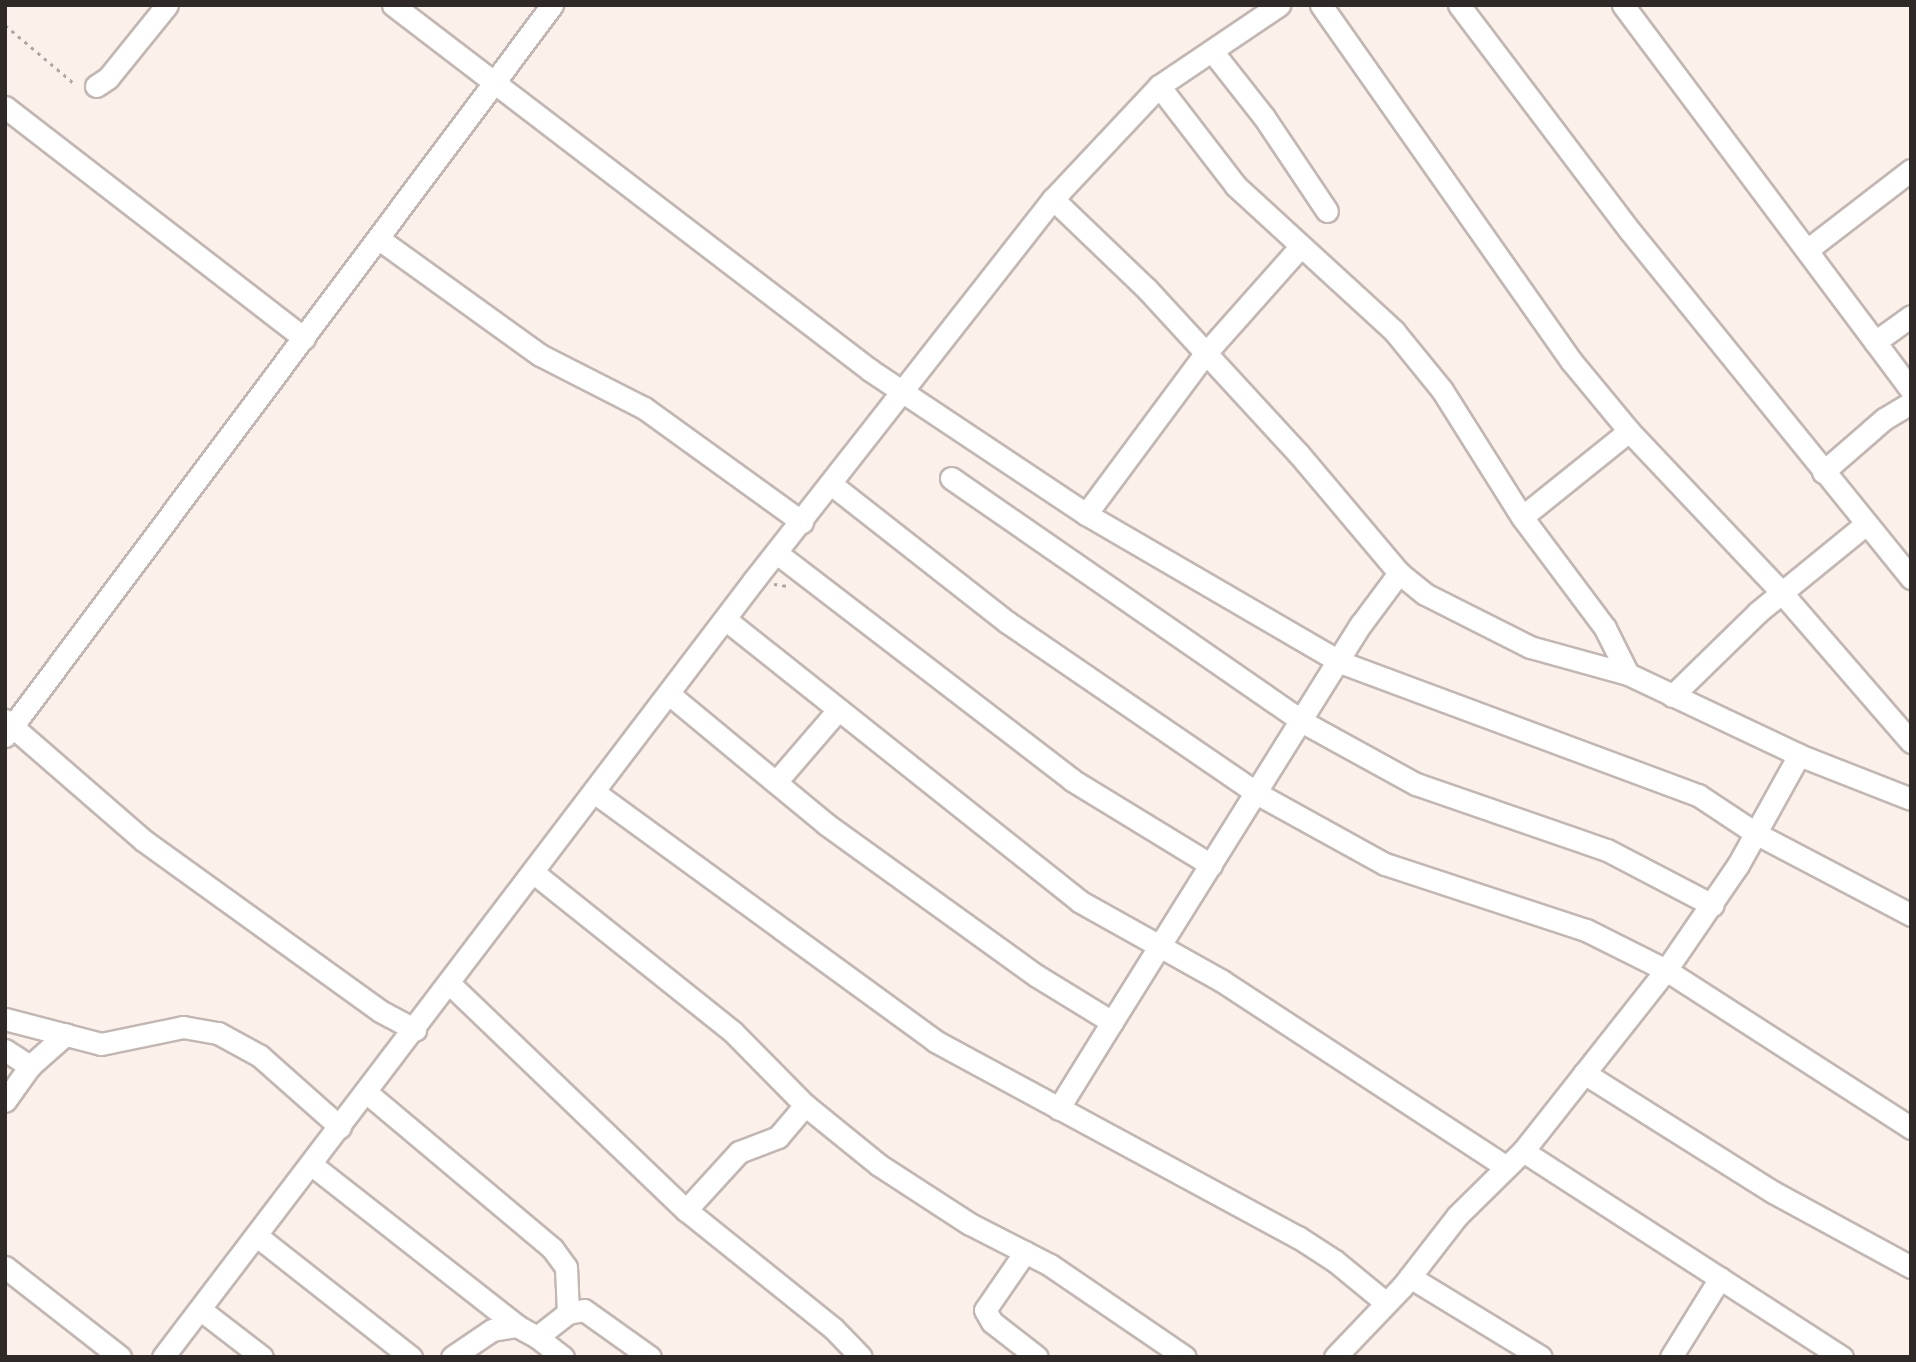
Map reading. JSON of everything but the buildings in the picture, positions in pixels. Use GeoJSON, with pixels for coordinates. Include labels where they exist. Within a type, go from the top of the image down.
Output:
{"type":"FeatureCollection","features":[{"type":"Feature","properties":{"kind":"street"},"geometry":{"type":"LineString","coordinates":[[96,86],[108,78],[167,5]]}},
{"type":"Feature","properties":{"kind":"street"},"geometry":{"type":"LineString","coordinates":[[393,5],[494,85],[900,391],[1086,514],[1340,662],[1688,791],[1758,834],[1911,915]]}},
{"type":"Feature","properties":{"kind":"street"},"geometry":{"type":"LineString","coordinates":[[415,1030],[380,1011],[143,840],[8,727],[379,239],[552,5]]}},
{"type":"Feature","properties":{"kind":"street"},"geometry":{"type":"LineString","coordinates":[[163,1357],[900,391],[1053,198],[1159,86],[1279,5]]}},
{"type":"Feature","properties":{"kind":"street"},"geometry":{"type":"LineString","coordinates":[[1321,5],[1572,362],[1629,432],[1782,593],[1911,742]]}},
{"type":"Feature","properties":{"kind":"street"},"geometry":{"type":"LineString","coordinates":[[1459,5],[1824,472],[1911,578]]}},
{"type":"Feature","properties":{"kind":"street"},"geometry":{"type":"LineString","coordinates":[[1624,6],[1911,390]]}},
{"type":"Feature","properties":{"kind":"street"},"geometry":{"type":"LineString","coordinates":[[1212,51],[1264,117],[1326,211]]}},
{"type":"Feature","properties":{"kind":"street"},"geometry":{"type":"LineString","coordinates":[[1159,86],[1236,186],[1402,341],[1442,390],[1522,517],[1605,628],[1628,674]]}},
{"type":"Feature","properties":{"kind":"street"},"geometry":{"type":"LineString","coordinates":[[5,107],[304,338]]}},
{"type":"Feature","properties":{"kind":"street"},"geometry":{"type":"LineString","coordinates":[[1807,250],[1911,170]]}},
{"type":"Feature","properties":{"kind":"street"},"geometry":{"type":"LineString","coordinates":[[1053,198],[1147,289],[1298,453],[1399,573],[1447,607],[1530,648],[1628,674],[1799,755],[1909,795]]}},
{"type":"Feature","properties":{"kind":"street"},"geometry":{"type":"LineString","coordinates":[[379,239],[540,355],[643,408],[802,522]]}},
{"type":"Feature","properties":{"kind":"street"},"geometry":{"type":"LineString","coordinates":[[1086,514],[1205,354],[1301,246]]}},
{"type":"Feature","properties":{"kind":"street"},"geometry":{"type":"LineString","coordinates":[[1875,342],[1911,316]]}},
{"type":"Feature","properties":{"kind":"street"},"geometry":{"type":"LineString","coordinates":[[1824,472],[1884,419],[1911,403]]}},
{"type":"Feature","properties":{"kind":"street"},"geometry":{"type":"LineString","coordinates":[[1522,517],[1629,432]]}},
{"type":"Feature","properties":{"kind":"street"},"geometry":{"type":"LineString","coordinates":[[951,478],[1304,722],[1416,784],[1607,850],[1712,905]]}},
{"type":"Feature","properties":{"kind":"street"},"geometry":{"type":"LineString","coordinates":[[831,484],[1007,622],[1258,794],[1385,864],[1586,930],[1667,970],[1911,1128]]}},
{"type":"Feature","properties":{"kind":"street"},"geometry":{"type":"LineString","coordinates":[[1672,696],[1782,593],[1866,524]]}},
{"type":"Feature","properties":{"kind":"street"},"geometry":{"type":"LineString","coordinates":[[778,554],[1072,779],[1211,865]]}},
{"type":"Feature","properties":{"kind":"street"},"geometry":{"type":"LineString","coordinates":[[1058,1109],[1159,945],[1399,573]]}},
{"type":"Feature","properties":{"kind":"street"},"geometry":{"type":"LineString","coordinates":[[725,619],[1041,874],[1107,918],[1159,945],[1417,1104],[1506,1167]]}},
{"type":"Feature","properties":{"kind":"street"},"geometry":{"type":"LineString","coordinates":[[669,694],[826,824],[1037,976],[1112,1022]]}},
{"type":"Feature","properties":{"kind":"street"},"geometry":{"type":"LineString","coordinates":[[776,782],[838,710]]}},
{"type":"Feature","properties":{"kind":"street"},"geometry":{"type":"LineString","coordinates":[[1335,1357],[1410,1277],[1457,1216],[1523,1151],[1667,970],[1758,834],[1799,755]]}},
{"type":"Feature","properties":{"kind":"street"},"geometry":{"type":"LineString","coordinates":[[594,792],[935,1041],[1318,1249],[1385,1302]]}},
{"type":"Feature","properties":{"kind":"street"},"geometry":{"type":"LineString","coordinates":[[534,873],[733,1032],[805,1105],[912,1187],[970,1224],[1025,1252],[1185,1357]]}},
{"type":"Feature","properties":{"kind":"street"},"geometry":{"type":"LineString","coordinates":[[450,984],[686,1210],[833,1328],[861,1357]]}},
{"type":"Feature","properties":{"kind":"street"},"geometry":{"type":"LineString","coordinates":[[5,1019],[101,1044],[183,1027],[218,1033],[260,1056],[340,1127]]}},
{"type":"Feature","properties":{"kind":"street"},"geometry":{"type":"LineString","coordinates":[[5,1101],[30,1066],[66,1034]]}},
{"type":"Feature","properties":{"kind":"street"},"geometry":{"type":"LineString","coordinates":[[5,1050],[30,1066]]}},
{"type":"Feature","properties":{"kind":"street"},"geometry":{"type":"LineString","coordinates":[[1584,1073],[1773,1192],[1911,1267]]}},
{"type":"Feature","properties":{"kind":"street"},"geometry":{"type":"LineString","coordinates":[[366,1092],[552,1248],[566,1267],[568,1313]]}},
{"type":"Feature","properties":{"kind":"street"},"geometry":{"type":"LineString","coordinates":[[686,1210],[733,1157],[778,1137],[805,1105]]}},
{"type":"Feature","properties":{"kind":"street"},"geometry":{"type":"LineString","coordinates":[[1523,1151],[1842,1357]]}},
{"type":"Feature","properties":{"kind":"street"},"geometry":{"type":"LineString","coordinates":[[312,1165],[517,1326],[563,1357]]}},
{"type":"Feature","properties":{"kind":"street"},"geometry":{"type":"LineString","coordinates":[[257,1236],[411,1357]]}},
{"type":"Feature","properties":{"kind":"street"},"geometry":{"type":"LineString","coordinates":[[1025,1252],[985,1310],[992,1322],[1037,1357]]}},
{"type":"Feature","properties":{"kind":"street"},"geometry":{"type":"LineString","coordinates":[[5,1267],[120,1357]]}},
{"type":"Feature","properties":{"kind":"street"},"geometry":{"type":"LineString","coordinates":[[1410,1277],[1541,1357]]}},
{"type":"Feature","properties":{"kind":"street"},"geometry":{"type":"LineString","coordinates":[[1671,1357],[1720,1278]]}},
{"type":"Feature","properties":{"kind":"street"},"geometry":{"type":"LineString","coordinates":[[201,1310],[262,1357]]}},
{"type":"Feature","properties":{"kind":"street"},"geometry":{"type":"LineString","coordinates":[[537,1337],[568,1313],[584,1310],[596,1315],[650,1357]]}},
{"type":"Feature","properties":{"kind":"street"},"geometry":{"type":"LineString","coordinates":[[452,1357],[492,1330],[517,1326]]}},
{"type":"Feature","properties":{"kind":"path"},"geometry":{"type":"LineString","coordinates":[[5,25],[69,80],[81,87],[96,86]]}}]}
